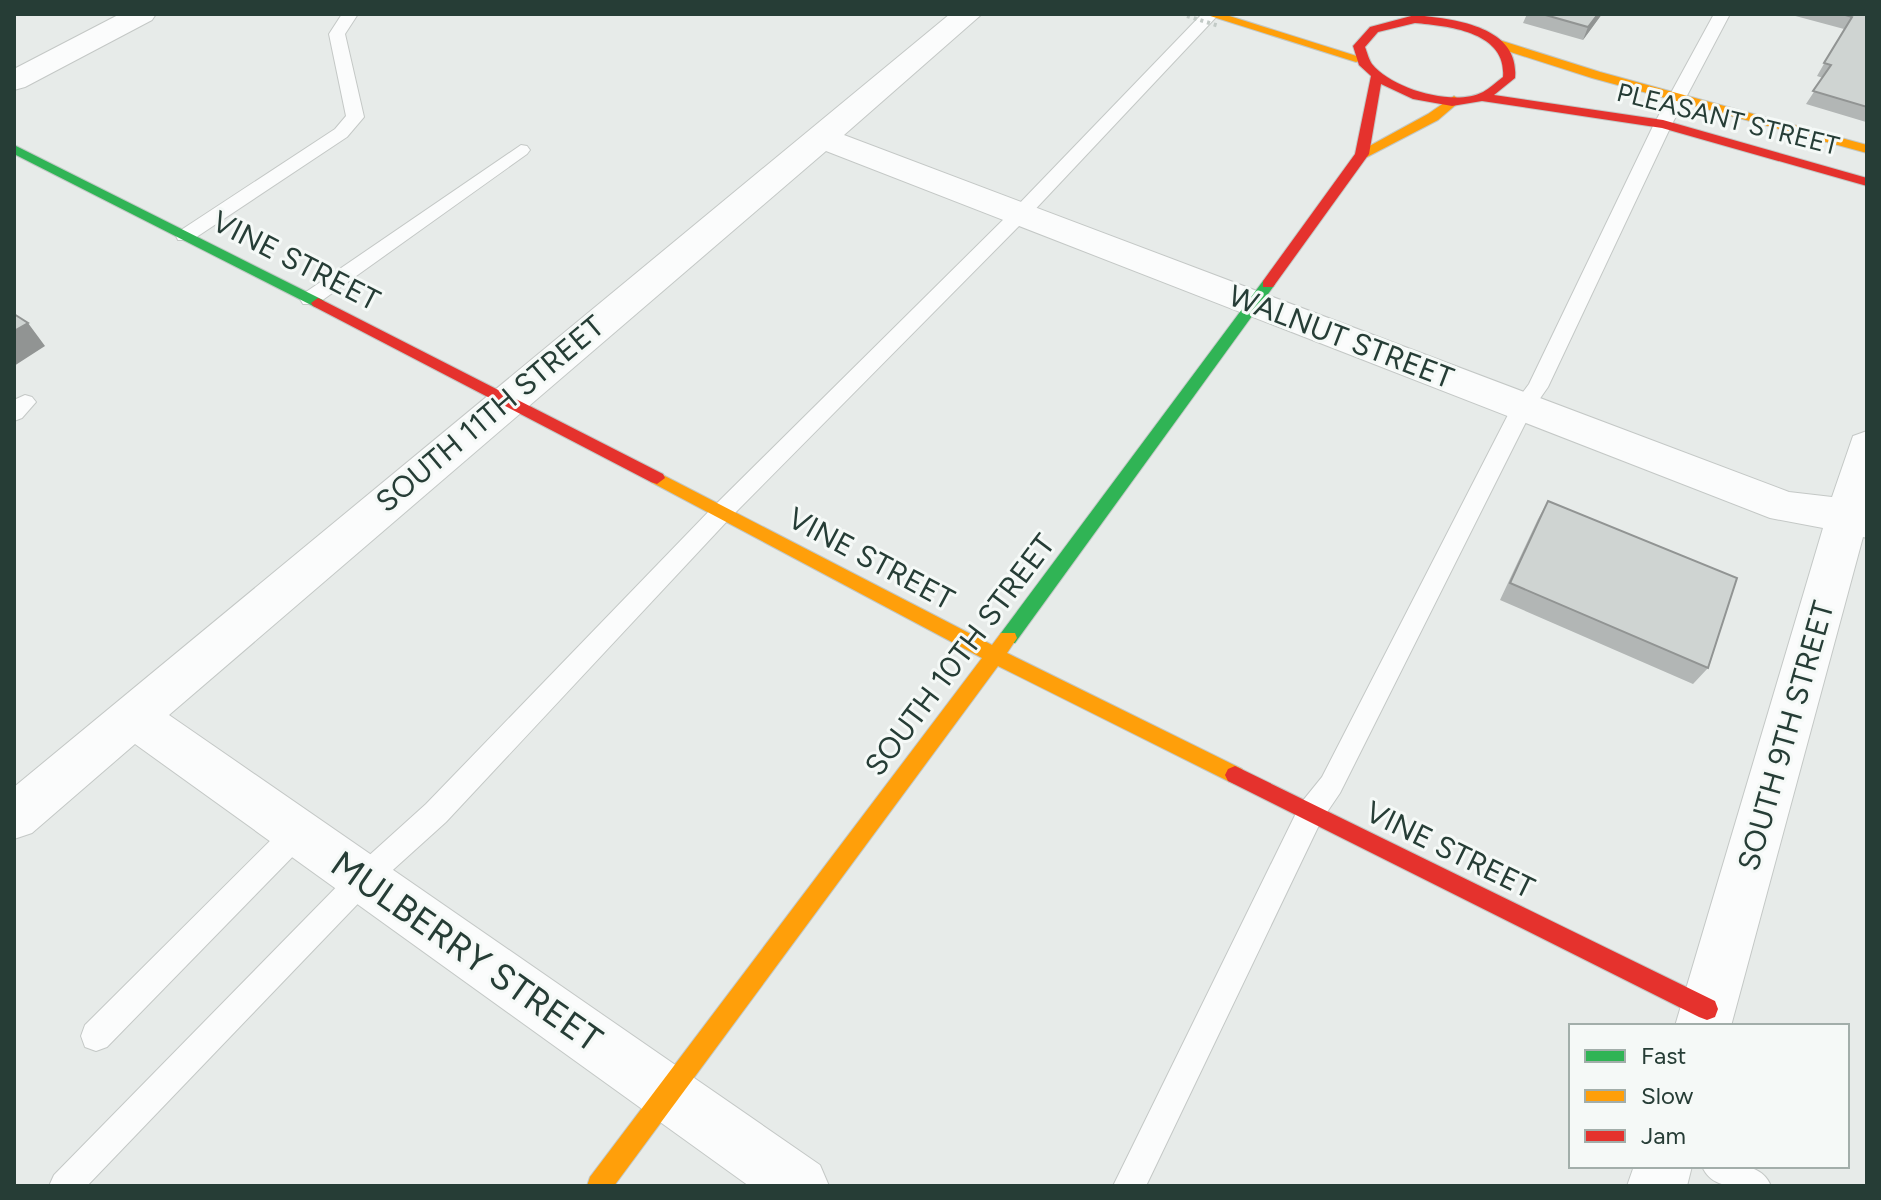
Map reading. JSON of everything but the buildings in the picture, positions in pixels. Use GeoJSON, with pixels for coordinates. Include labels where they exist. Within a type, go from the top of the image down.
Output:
{"type":"FeatureCollection","features":[{"type":"Feature","properties":{"kind":"street"},"geometry":{"type":"LineString","coordinates":[[14,81],[142,14]]}},
{"type":"Feature","properties":{"kind":"street","name":"SOUTH 11TH STREET"},"geometry":{"type":"LineString","coordinates":[[14,817],[968,14]]}},
{"type":"Feature","properties":{"kind":"street"},"geometry":{"type":"LineString","coordinates":[[1480,97],[1497,90],[1509,80],[1512,68],[1508,55],[1492,40],[1494,14]]}},
{"type":"Feature","properties":{"kind":"street","name":"PLEASANT STREET"},"geometry":{"type":"LineString","coordinates":[[1378,26],[1419,16],[1458,25],[1492,40],[1596,75],[1867,149]]}},
{"type":"Feature","properties":{"kind":"street"},"geometry":{"type":"LineString","coordinates":[[1207,18],[1360,59],[1376,78],[1420,96],[1454,100]]}},
{"type":"Feature","properties":{"kind":"street"},"geometry":{"type":"LineString","coordinates":[[1350,21],[1378,26]]}},
{"type":"Feature","properties":{"kind":"street"},"geometry":{"type":"LineString","coordinates":[[1360,59],[1359,46],[1365,35],[1378,26]]}},
{"type":"Feature","properties":{"kind":"street","name":"SOUTH 10TH STREET"},"geometry":{"type":"LineString","coordinates":[[599,1186],[995,656],[1362,154],[1376,78]]}},
{"type":"Feature","properties":{"kind":"street","name":"PLEASANT STREET"},"geometry":{"type":"LineString","coordinates":[[1454,100],[1480,97],[1663,124],[1867,182]]}},
{"type":"Feature","properties":{"kind":"street","name":"SOUTH 10TH STREET"},"geometry":{"type":"LineString","coordinates":[[1362,154],[1433,117],[1454,100]]}},
{"type":"Feature","properties":{"kind":"street","name":"WALNUT STREET"},"geometry":{"type":"LineString","coordinates":[[819,137],[1785,507],[1858,519]]}},
{"type":"Feature","properties":{"kind":"street","name":"VINE STREET"},"geometry":{"type":"LineString","coordinates":[[14,149],[507,399],[995,656],[1311,812],[1705,1018]]}},
{"type":"Feature","properties":{"kind":"street","name":"SOUTH 9TH STREET"},"geometry":{"type":"LineString","coordinates":[[1705,1018],[1858,519],[1867,446]]}},
{"type":"Feature","properties":{"kind":"street","name":"MULBERRY STREET"},"geometry":{"type":"LineString","coordinates":[[134,717],[799,1186]]}},
{"type":"Feature","properties":{"kind":"lane"},"geometry":{"type":"LineString","coordinates":[[185,236],[341,133],[355,117],[337,34],[350,14]]}},
{"type":"Feature","properties":{"kind":"lane"},"geometry":{"type":"LineString","coordinates":[[1129,1186],[1311,812],[1331,785],[1523,407],[1538,387],[1663,124],[1722,14]]}},
{"type":"Feature","properties":{"kind":"lane"},"geometry":{"type":"LineString","coordinates":[[65,1186],[364,878],[436,813],[722,512],[1021,213],[1207,18]]}},
{"type":"Feature","properties":{"kind":"lane"},"geometry":{"type":"LineString","coordinates":[[310,299],[521,150]]}},
{"type":"Feature","properties":{"kind":"lane"},"geometry":{"type":"LineString","coordinates":[[96,1036],[298,832]]}},
{"type":"Feature","properties":{"kind":"lane"},"geometry":{"type":"LineString","coordinates":[[1722,1168],[1755,1186]]}},
{"type":"Feature","properties":{"kind":"traffic: fast"},"geometry":{"type":"LineString","coordinates":[[14,149],[318,303]]}},
{"type":"Feature","properties":{"kind":"traffic: fast"},"geometry":{"type":"LineString","coordinates":[[1008,638],[1268,284]]}},
{"type":"Feature","properties":{"kind":"traffic: slow"},"geometry":{"type":"LineString","coordinates":[[1210,14],[1360,59]]}},
{"type":"Feature","properties":{"kind":"traffic: slow"},"geometry":{"type":"LineString","coordinates":[[1496,43],[1596,75],[1867,149]]}},
{"type":"Feature","properties":{"kind":"traffic: slow"},"geometry":{"type":"LineString","coordinates":[[1362,154],[1433,117],[1454,100]]}},
{"type":"Feature","properties":{"kind":"traffic: slow"},"geometry":{"type":"LineString","coordinates":[[657,478],[995,656],[1235,775]]}},
{"type":"Feature","properties":{"kind":"traffic: slow"},"geometry":{"type":"LineString","coordinates":[[599,1186],[1008,638]]}},
{"type":"Feature","properties":{"kind":"traffic: jam"},"geometry":{"type":"LineString","coordinates":[[1415,19],[1462,26],[1494,40],[1505,50],[1510,62],[1509,78],[1484,97],[1452,102],[1417,96],[1387,83],[1365,65],[1359,46],[1374,30],[1415,19]]}},
{"type":"Feature","properties":{"kind":"traffic: jam"},"geometry":{"type":"LineString","coordinates":[[1268,284],[1362,154],[1376,78]]}},
{"type":"Feature","properties":{"kind":"traffic: jam"},"geometry":{"type":"LineString","coordinates":[[1480,97],[1663,124],[1867,182]]}},
{"type":"Feature","properties":{"kind":"traffic: jam"},"geometry":{"type":"LineString","coordinates":[[318,303],[657,478]]}},
{"type":"Feature","properties":{"kind":"traffic: jam"},"geometry":{"type":"LineString","coordinates":[[1235,775],[1707,1009]]}}]}
